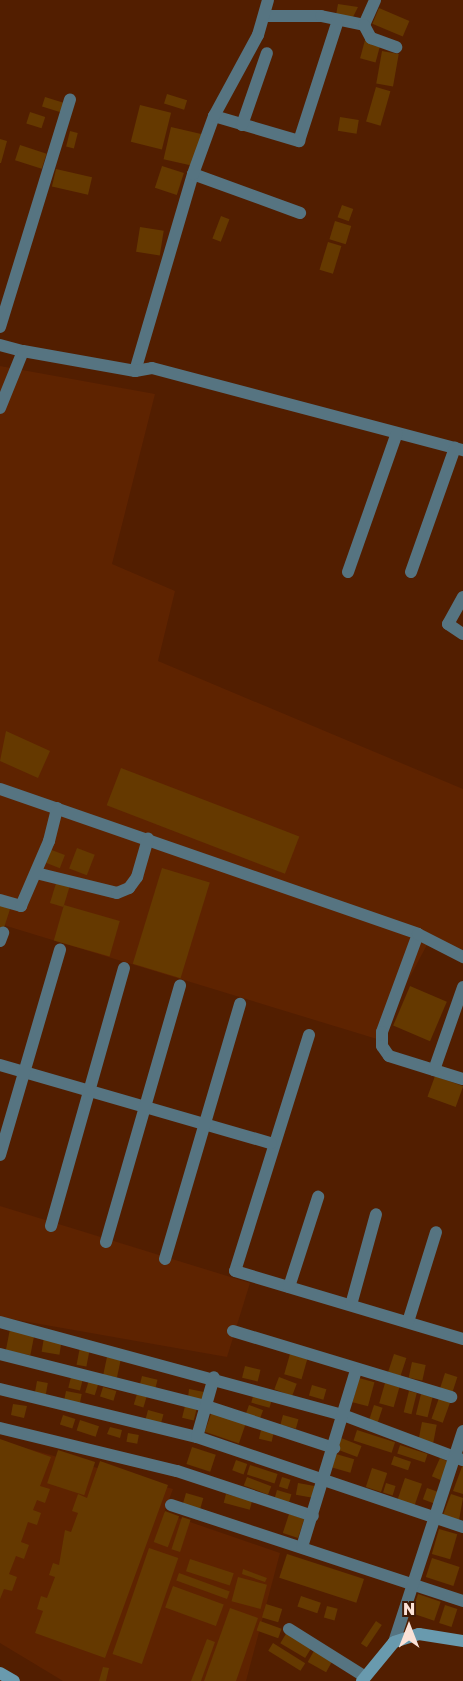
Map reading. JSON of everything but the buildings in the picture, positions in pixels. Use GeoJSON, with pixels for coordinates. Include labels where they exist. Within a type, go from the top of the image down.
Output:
{"type":"FeatureCollection","features":[{"type":"Feature","properties":{"kind":"street"},"geometry":{"type":"LineString","coordinates":[[135,371],[193,174],[214,116],[264,16],[268,0]]}},
{"type":"Feature","properties":{"kind":"street"},"geometry":{"type":"LineString","coordinates":[[363,25],[375,0]]}},
{"type":"Feature","properties":{"kind":"street"},"geometry":{"type":"LineString","coordinates":[[264,16],[338,20],[363,25],[371,38],[396,47]]}},
{"type":"Feature","properties":{"kind":"street"},"geometry":{"type":"LineString","coordinates":[[214,116],[299,141],[338,20]]}},
{"type":"Feature","properties":{"kind":"street"},"geometry":{"type":"LineString","coordinates":[[242,125],[267,53]]}},
{"type":"Feature","properties":{"kind":"street"},"geometry":{"type":"LineString","coordinates":[[0,327],[70,100]]}},
{"type":"Feature","properties":{"kind":"street"},"geometry":{"type":"LineString","coordinates":[[193,174],[300,213]]}},
{"type":"Feature","properties":{"kind":"street"},"geometry":{"type":"LineString","coordinates":[[0,345],[135,371],[152,368],[459,449],[411,572]]}},
{"type":"Feature","properties":{"kind":"street"},"geometry":{"type":"LineString","coordinates":[[0,408],[23,351]]}},
{"type":"Feature","properties":{"kind":"street"},"geometry":{"type":"LineString","coordinates":[[348,572],[397,433]]}},
{"type":"Feature","properties":{"kind":"street"},"geometry":{"type":"LineString","coordinates":[[463,597],[448,624],[463,634]]}},
{"type":"Feature","properties":{"kind":"street"},"geometry":{"type":"LineString","coordinates":[[0,789],[418,934],[463,957]]}},
{"type":"Feature","properties":{"kind":"street"},"geometry":{"type":"LineString","coordinates":[[0,900],[21,906],[36,873],[57,808]]}},
{"type":"Feature","properties":{"kind":"street"},"geometry":{"type":"LineString","coordinates":[[36,873],[117,893],[129,888],[137,877],[148,839]]}},
{"type":"Feature","properties":{"kind":"street"},"geometry":{"type":"LineString","coordinates":[[418,934],[381,1038],[389,1056],[463,1079]]}},
{"type":"Feature","properties":{"kind":"street"},"geometry":{"type":"LineString","coordinates":[[0,1155],[60,950]]}},
{"type":"Feature","properties":{"kind":"street"},"geometry":{"type":"LineString","coordinates":[[51,1226],[93,1092],[124,968]]}},
{"type":"Feature","properties":{"kind":"street"},"geometry":{"type":"LineString","coordinates":[[106,1242],[180,985]]}},
{"type":"Feature","properties":{"kind":"street"},"geometry":{"type":"LineString","coordinates":[[434,1070],[463,987]]}},
{"type":"Feature","properties":{"kind":"street"},"geometry":{"type":"LineString","coordinates":[[165,1259],[240,1004]]}},
{"type":"Feature","properties":{"kind":"street"},"geometry":{"type":"LineString","coordinates":[[309,1035],[271,1143],[235,1271],[463,1339]]}},
{"type":"Feature","properties":{"kind":"street"},"geometry":{"type":"LineString","coordinates":[[0,1065],[271,1143]]}},
{"type":"Feature","properties":{"kind":"street"},"geometry":{"type":"LineString","coordinates":[[289,1287],[318,1197]]}},
{"type":"Feature","properties":{"kind":"street"},"geometry":{"type":"LineString","coordinates":[[351,1305],[376,1214]]}},
{"type":"Feature","properties":{"kind":"street"},"geometry":{"type":"LineString","coordinates":[[408,1322],[436,1232]]}},
{"type":"Feature","properties":{"kind":"street"},"geometry":{"type":"LineString","coordinates":[[0,1322],[214,1377],[343,1415],[459,1459]]}},
{"type":"Feature","properties":{"kind":"street"},"geometry":{"type":"LineString","coordinates":[[233,1330],[356,1370],[451,1397]]}},
{"type":"Feature","properties":{"kind":"street"},"geometry":{"type":"LineString","coordinates":[[0,1354],[206,1406],[334,1448]]}},
{"type":"Feature","properties":{"kind":"street"},"geometry":{"type":"LineString","coordinates":[[302,1547],[325,1481],[356,1370]]}},
{"type":"Feature","properties":{"kind":"street"},"geometry":{"type":"LineString","coordinates":[[197,1437],[214,1377]]}},
{"type":"Feature","properties":{"kind":"street"},"geometry":{"type":"LineString","coordinates":[[0,1389],[197,1437],[463,1527]]}},
{"type":"Feature","properties":{"kind":"street"},"geometry":{"type":"LineString","coordinates":[[0,1428],[177,1472],[313,1516]]}},
{"type":"Feature","properties":{"kind":"street"},"geometry":{"type":"LineString","coordinates":[[289,1629],[363,1678],[394,1642],[436,1518],[459,1459],[463,1431]]}},
{"type":"Feature","properties":{"kind":"street"},"geometry":{"type":"LineString","coordinates":[[171,1504],[463,1601]]}},
{"type":"Feature","properties":{"kind":"street"},"geometry":{"type":"LineString","coordinates":[[394,1642],[419,1634],[463,1641]]}},
{"type":"Feature","properties":{"kind":"street"},"geometry":{"type":"LineString","coordinates":[[0,1672],[14,1681]]}},
{"type":"Feature","properties":{"kind":"shaded area"},"geometry":{"type":"Polygon","coordinates":[[[0,366],[155,394],[112,564],[175,591],[158,661],[463,789],[463,952],[429,941],[377,1039],[0,924],[0,366]]]}},
{"type":"Feature","properties":{"kind":"shaded area"},"geometry":{"type":"Polygon","coordinates":[[[0,1206],[250,1283],[227,1357],[0,1317],[0,1206]]]}},
{"type":"Feature","properties":{"kind":"shaded area"},"geometry":{"type":"Polygon","coordinates":[[[0,1441],[173,1489],[164,1513],[280,1553],[246,1681],[63,1681],[0,1643],[0,1441]]]}}]}
